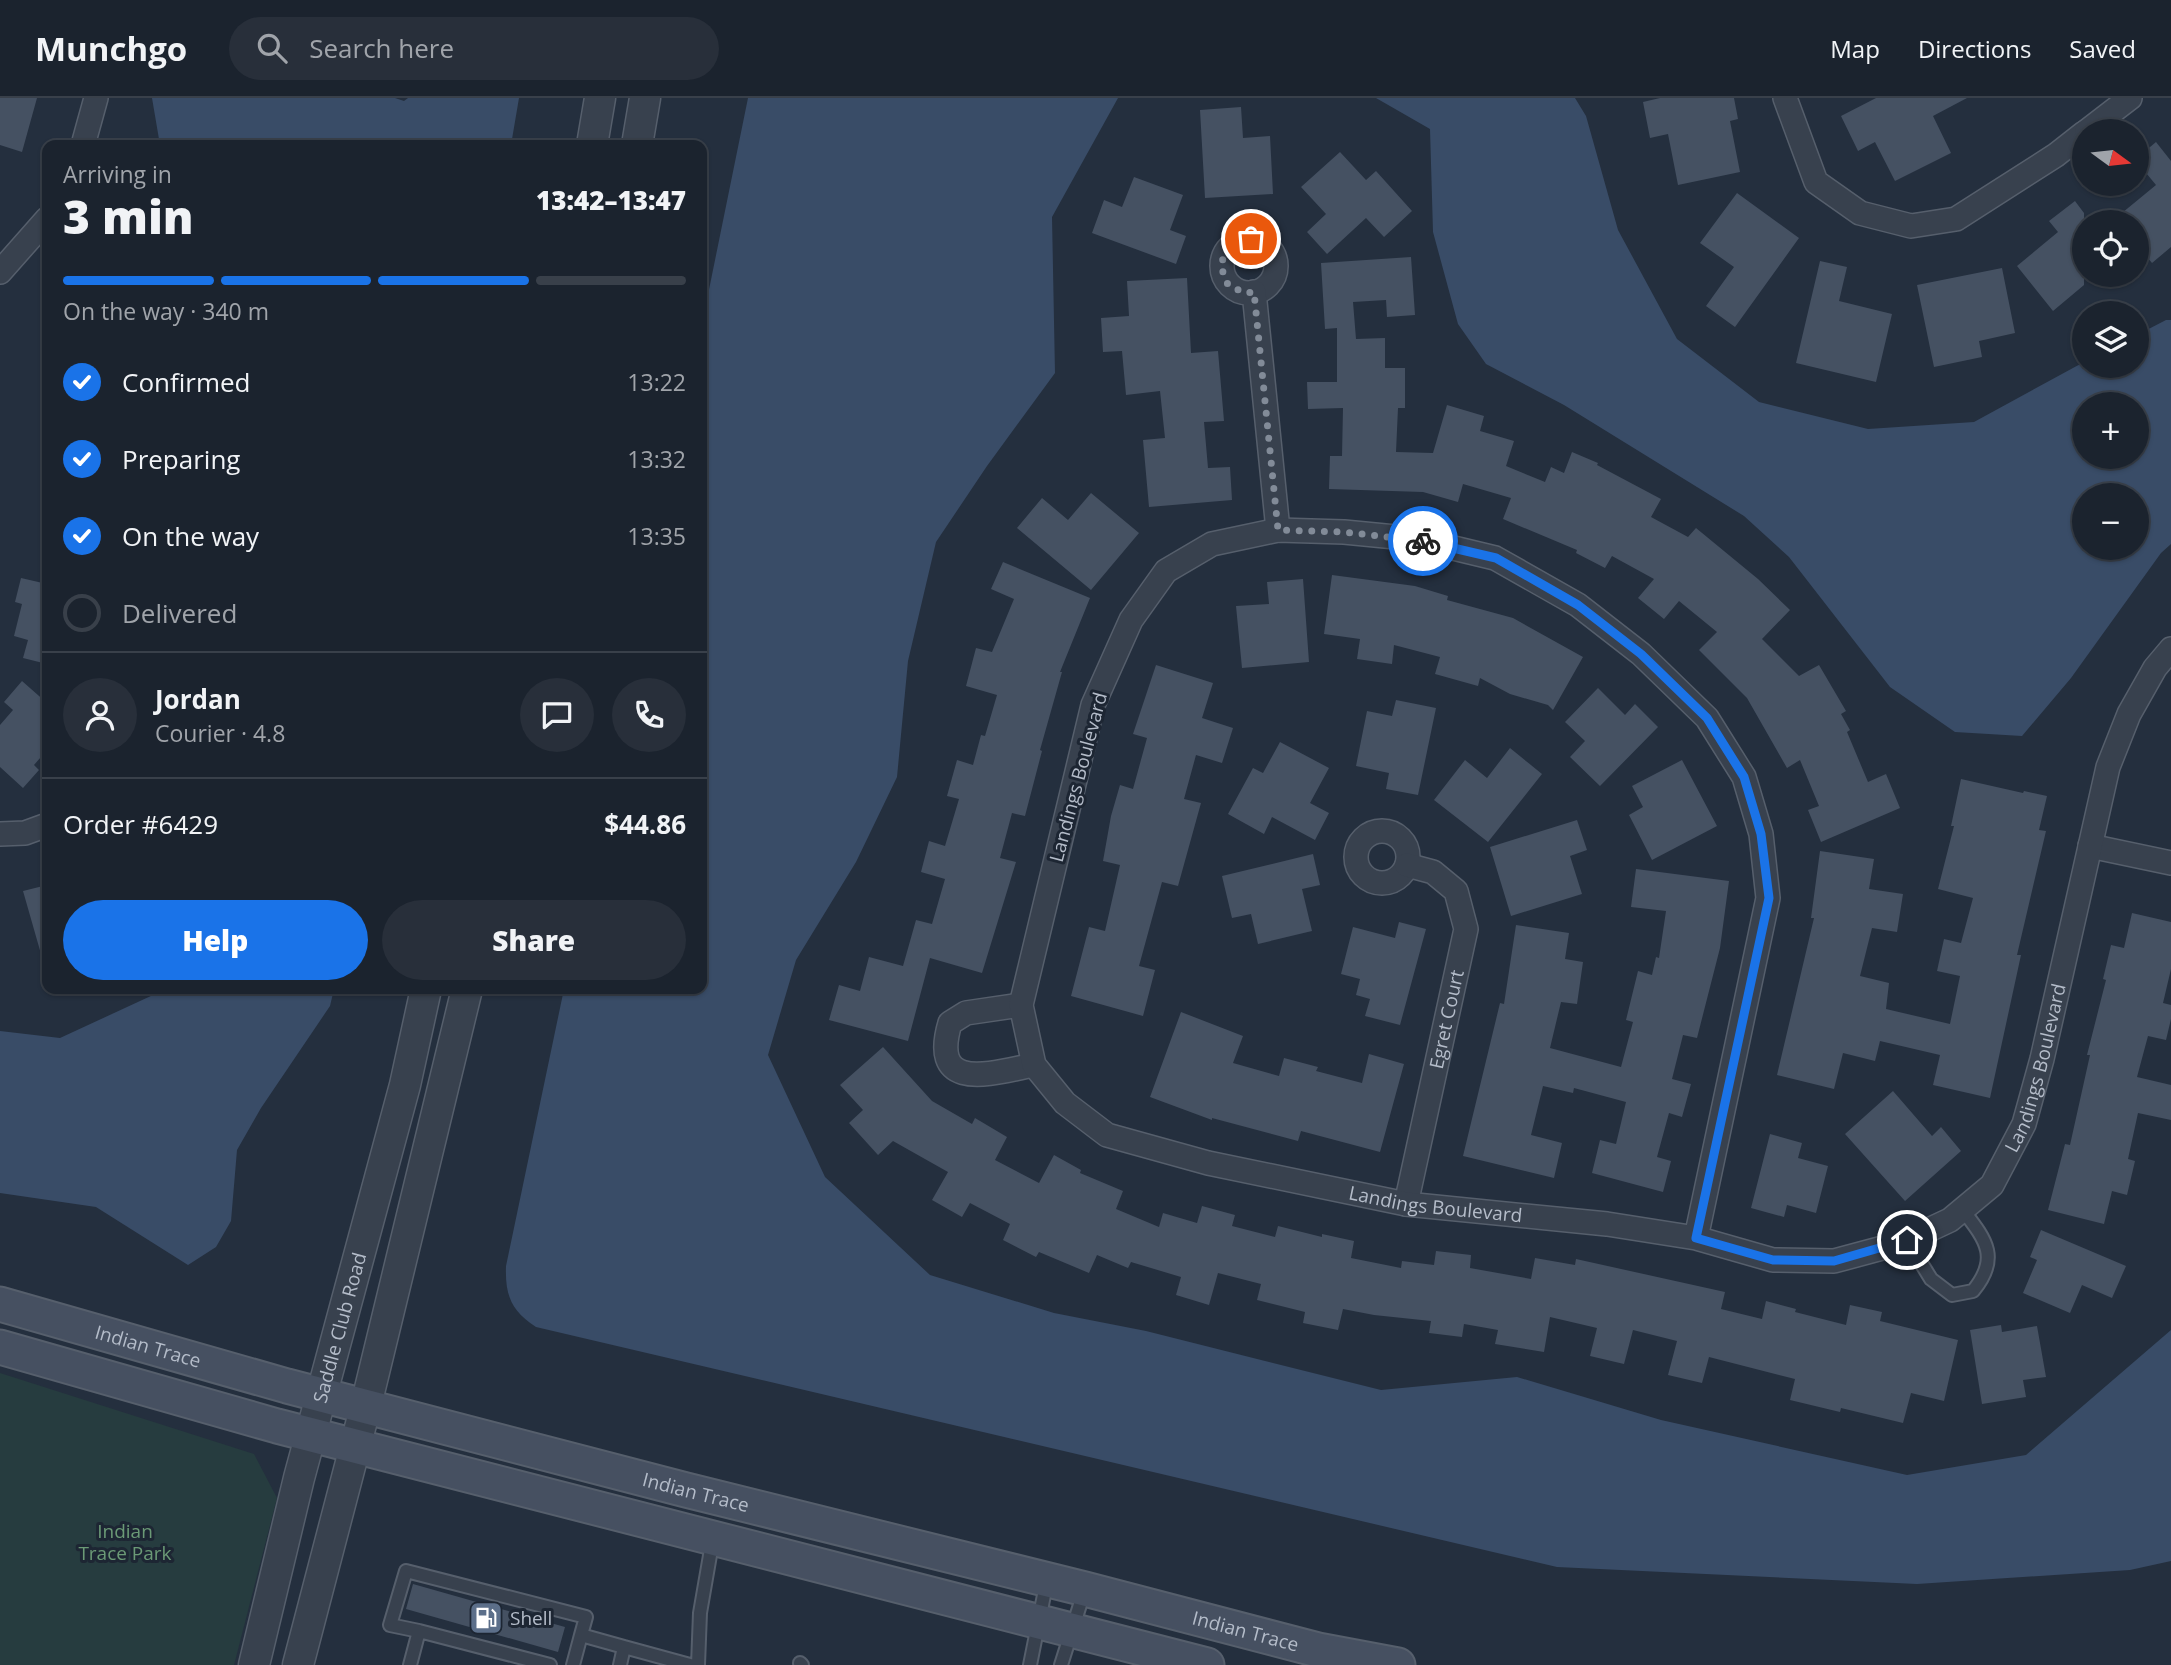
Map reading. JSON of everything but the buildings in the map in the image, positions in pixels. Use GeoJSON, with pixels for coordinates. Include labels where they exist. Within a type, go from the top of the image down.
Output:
{"type":"FeatureCollection","features":[{"type":"Feature","properties":{"kind":"main road","name":"Indian Trace"},"geometry":{"type":"LineString","coordinates":[[0,1304],[321,1394],[686,1490],[1318,1650],[1398,1665]]}},
{"type":"Feature","properties":{"kind":"main road","name":"Indian Trace"},"geometry":{"type":"LineString","coordinates":[[0,1348],[310,1434],[1206,1665]]}},
{"type":"Feature","properties":{"kind":"street"},"geometry":{"type":"LineString","coordinates":[[84,140],[96,98]]}},
{"type":"Feature","properties":{"kind":"street"},"geometry":{"type":"LineString","coordinates":[[594,140],[600,98]]}},
{"type":"Feature","properties":{"kind":"street"},"geometry":{"type":"LineString","coordinates":[[638,140],[645,98]]}},
{"type":"Feature","properties":{"kind":"street"},"geometry":{"type":"LineString","coordinates":[[1785,98],[1816,182],[1860,213],[1911,226],[1956,219],[2072,143]]}},
{"type":"Feature","properties":{"kind":"street"},"geometry":{"type":"LineString","coordinates":[[2103,119],[2130,98]]}},
{"type":"Feature","properties":{"kind":"street"},"geometry":{"type":"LineString","coordinates":[[0,272],[42,225]]}},
{"type":"Feature","properties":{"kind":"street"},"geometry":{"type":"LineString","coordinates":[[1254,292],[1278,530]]}},
{"type":"Feature","properties":{"kind":"street","name":"Landings Boulevard"},"geometry":{"type":"LineString","coordinates":[[1696,1238],[1769,898],[1761,834],[1744,777],[1707,718],[1641,654],[1578,605],[1496,558],[1416,539],[1344,532],[1278,530],[1212,544],[1166,571],[1131,620],[1093,705],[1021,1005],[1034,1065],[1065,1103],[1107,1135],[1208,1163],[1406,1204],[1607,1224],[1696,1238],[1773,1260],[1834,1261],[1907,1240],[1950,1220],[1992,1185],[2024,1124],[2042,1059],[2108,767],[2129,714],[2155,668],[2171,649]]}},
{"type":"Feature","properties":{"kind":"street"},"geometry":{"type":"LineString","coordinates":[[0,834],[25,833],[42,827]]}},
{"type":"Feature","properties":{"kind":"street"},"geometry":{"type":"LineString","coordinates":[[2090,846],[2171,863]]}},
{"type":"Feature","properties":{"kind":"street","name":"Egret Court"},"geometry":{"type":"LineString","coordinates":[[1406,1204],[1466,929],[1456,891],[1433,872],[1407,865]]}},
{"type":"Feature","properties":{"kind":"street","name":"Saddle Club Road"},"geometry":{"type":"LineString","coordinates":[[254,1665],[310,1434],[405,1085],[425,994]]}},
{"type":"Feature","properties":{"kind":"street"},"geometry":{"type":"LineString","coordinates":[[298,1665],[366,1405],[466,994]]}},
{"type":"Feature","properties":{"kind":"street"},"geometry":{"type":"LineString","coordinates":[[1021,1005],[966,1013],[950,1023],[944,1043],[946,1059],[958,1071],[978,1075],[1034,1065]]}},
{"type":"Feature","properties":{"kind":"lane"},"geometry":{"type":"LineString","coordinates":[[1907,1240],[1931,1279],[1952,1295],[1973,1291],[1987,1274],[1987,1248],[1983,1235],[1962,1209]]}},
{"type":"Feature","properties":{"kind":"lane"},"geometry":{"type":"LineString","coordinates":[[698,1665],[700,1613],[713,1537]]}},
{"type":"Feature","properties":{"kind":"lane"},"geometry":{"type":"LineString","coordinates":[[550,1665],[390,1625],[406,1571],[586,1617],[573,1665]]}},
{"type":"Feature","properties":{"kind":"lane"},"geometry":{"type":"LineString","coordinates":[[1030,1665],[1047,1580]]}},
{"type":"Feature","properties":{"kind":"lane"},"geometry":{"type":"LineString","coordinates":[[1061,1665],[1085,1589]]}},
{"type":"Feature","properties":{"kind":"lane"},"geometry":{"type":"LineString","coordinates":[[410,1665],[419,1632]]}},
{"type":"Feature","properties":{"kind":"lane"},"geometry":{"type":"LineString","coordinates":[[581,1635],[690,1665]]}},
{"type":"Feature","properties":{"kind":"lane"},"geometry":{"type":"LineString","coordinates":[[620,1665],[624,1647]]}},
{"type":"Feature","properties":{"kind":"green space","name":"Indian Trace Park"},"geometry":{"type":"Polygon","coordinates":[[[0,1373],[254,1454],[277,1498],[234,1665],[0,1665],[0,1373]]]}},
{"type":"Feature","properties":{"kind":"water"},"geometry":{"type":"Polygon","coordinates":[[[152,98],[395,98],[404,101],[408,98],[519,98],[512,140],[159,140],[152,98]]]}},
{"type":"Feature","properties":{"kind":"water"},"geometry":{"type":"Polygon","coordinates":[[[748,98],[1118,98],[1052,217],[1055,373],[936,542],[908,661],[897,777],[856,862],[796,960],[768,1055],[825,1177],[930,1275],[1054,1313],[1146,1331],[1381,1390],[1517,1377],[1661,1420],[1907,1475],[2026,1455],[2171,1330],[2171,1561],[2130,1570],[1917,1584],[1557,1567],[536,1327],[527,1321],[515,1308],[508,1294],[506,1266],[563,994],[707,994],[707,299],[748,98]]]}},
{"type":"Feature","properties":{"kind":"water"},"geometry":{"type":"Polygon","coordinates":[[[1376,98],[1575,98],[1586,116],[1618,230],[1677,339],[1759,402],[1868,429],[1974,422],[2072,369],[2072,378],[2149,378],[2149,329],[2171,320],[2171,544],[2161,553],[2071,678],[2022,736],[1955,732],[1890,687],[1789,557],[1744,516],[1564,405],[1486,364],[1458,324],[1433,232],[1430,129],[1376,98]]]}},
{"type":"Feature","properties":{"kind":"water"},"geometry":{"type":"Polygon","coordinates":[[[155,994],[333,994],[330,1006],[261,1108],[237,1150],[231,1221],[216,1247],[188,1265],[96,1207],[0,1193],[0,1031],[60,1038],[155,994]]]}},
{"type":"Feature","properties":{"kind":"way so far"},"geometry":{"type":"LineString","coordinates":[[1251,239],[1242,239],[1227,249],[1221,267],[1228,285],[1245,293],[1254,292],[1278,530],[1344,532],[1423,541]]}},
{"type":"Feature","properties":{"kind":"place","name":"Shell"},"geometry":{"type":"Point","coordinates":[486,1618]}},
{"type":"Feature","properties":{"kind":"route"},"geometry":{"type":"LineString","coordinates":[[1423,541],[1496,558],[1578,605],[1641,654],[1707,718],[1744,777],[1761,834],[1769,898],[1696,1238],[1773,1260],[1834,1261],[1907,1240]]}}]}
